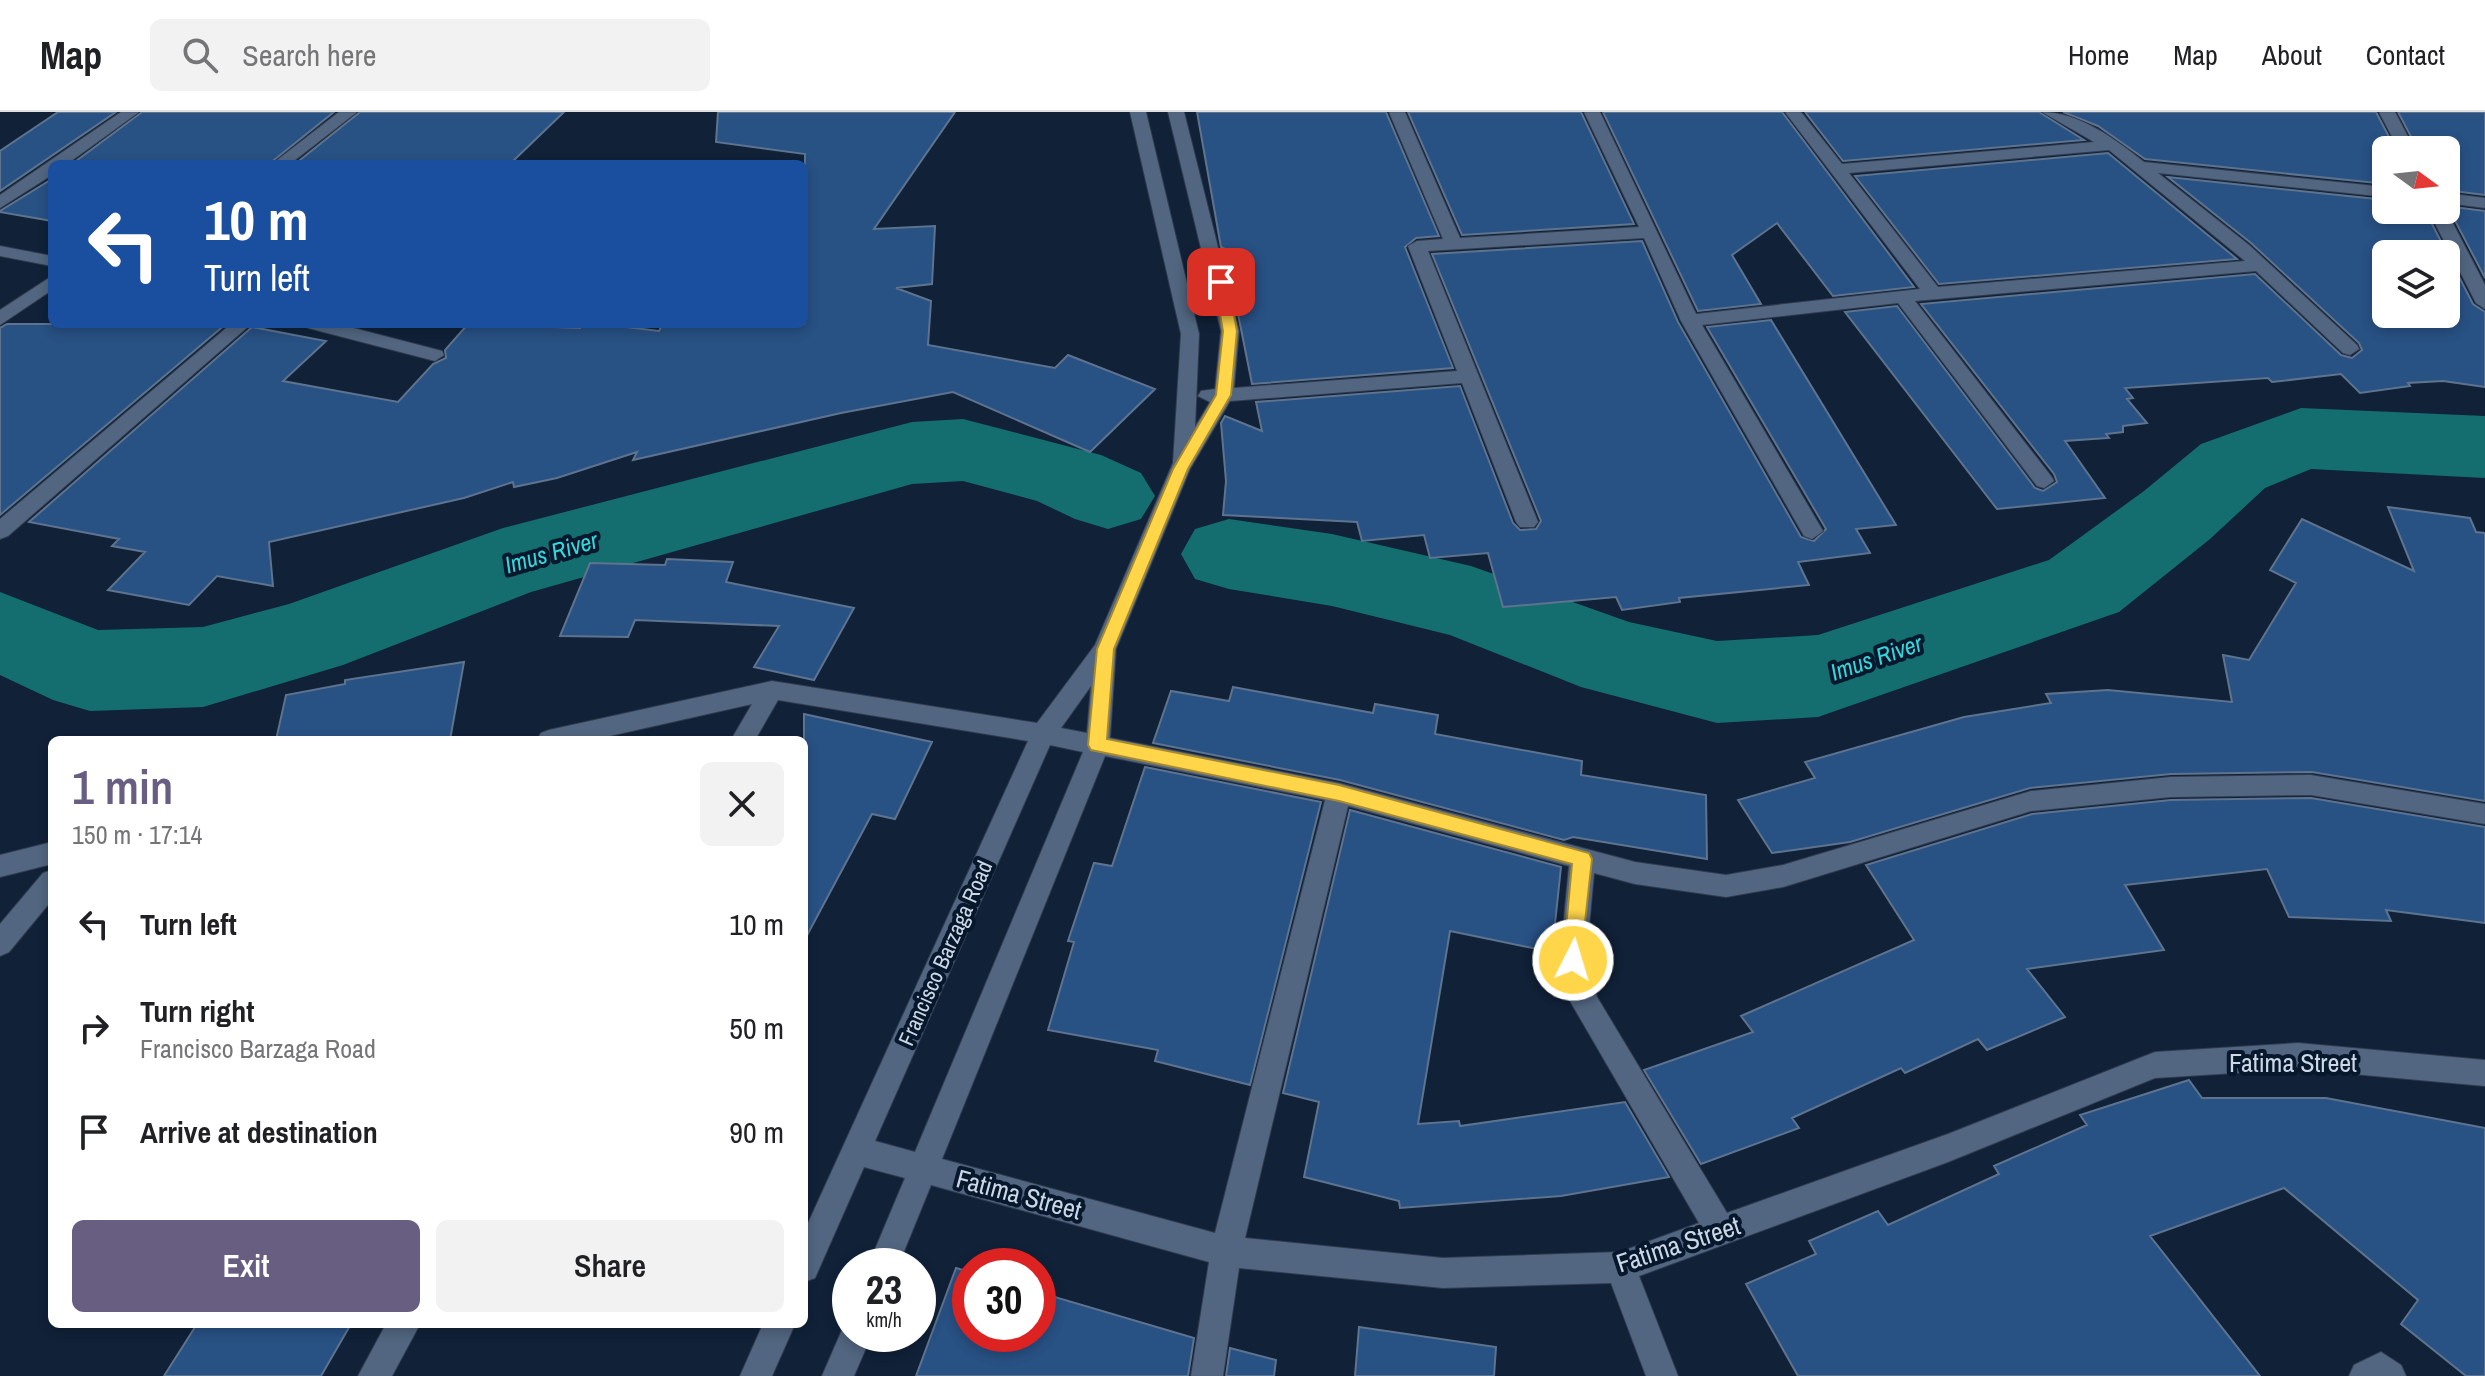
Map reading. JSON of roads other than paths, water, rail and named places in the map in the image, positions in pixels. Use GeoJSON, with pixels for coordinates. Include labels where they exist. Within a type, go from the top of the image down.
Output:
{"type":"FeatureCollection","features":[{"type":"Feature","properties":{"kind":"street"},"geometry":{"type":"LineString","coordinates":[[61,160],[131,112]]}},
{"type":"Feature","properties":{"kind":"street"},"geometry":{"type":"LineString","coordinates":[[285,160],[349,112]]}},
{"type":"Feature","properties":{"kind":"street","name":"Francisco Barzaga Road"},"geometry":{"type":"LineString","coordinates":[[1138,112],[1190,334],[1182,467]]}},
{"type":"Feature","properties":{"kind":"street","name":"Francisco Barzaga Road"},"geometry":{"type":"LineString","coordinates":[[808,1258],[1043,734],[1108,642],[1182,467],[1224,395],[1230,331],[1176,112]]}},
{"type":"Feature","properties":{"kind":"street"},"geometry":{"type":"LineString","coordinates":[[1397,112],[1453,242]]}},
{"type":"Feature","properties":{"kind":"street"},"geometry":{"type":"LineString","coordinates":[[1592,112],[1690,321],[1812,531]]}},
{"type":"Feature","properties":{"kind":"street"},"geometry":{"type":"LineString","coordinates":[[1793,112],[1933,293]]}},
{"type":"Feature","properties":{"kind":"street"},"geometry":{"type":"LineString","coordinates":[[2050,112],[2113,145],[2259,265],[2350,349]]}},
{"type":"Feature","properties":{"kind":"street"},"geometry":{"type":"LineString","coordinates":[[2387,112],[2400,136]]}},
{"type":"Feature","properties":{"kind":"street"},"geometry":{"type":"LineString","coordinates":[[1838,169],[2113,145]]}},
{"type":"Feature","properties":{"kind":"street"},"geometry":{"type":"LineString","coordinates":[[2139,166],[2372,191]]}},
{"type":"Feature","properties":{"kind":"street"},"geometry":{"type":"LineString","coordinates":[[0,203],[48,169]]}},
{"type":"Feature","properties":{"kind":"street"},"geometry":{"type":"LineString","coordinates":[[2460,200],[2485,203]]}},
{"type":"Feature","properties":{"kind":"street"},"geometry":{"type":"LineString","coordinates":[[2444,224],[2485,303]]}},
{"type":"Feature","properties":{"kind":"street"},"geometry":{"type":"LineString","coordinates":[[1527,522],[1417,246],[1650,232]]}},
{"type":"Feature","properties":{"kind":"street"},"geometry":{"type":"LineString","coordinates":[[0,251],[48,260]]}},
{"type":"Feature","properties":{"kind":"street"},"geometry":{"type":"LineString","coordinates":[[1690,321],[1902,296],[2259,265]]}},
{"type":"Feature","properties":{"kind":"street"},"geometry":{"type":"LineString","coordinates":[[0,319],[48,284]]}},
{"type":"Feature","properties":{"kind":"street"},"geometry":{"type":"LineString","coordinates":[[1902,296],[2044,481]]}},
{"type":"Feature","properties":{"kind":"street"},"geometry":{"type":"LineString","coordinates":[[0,531],[237,328]]}},
{"type":"Feature","properties":{"kind":"street"},"geometry":{"type":"LineString","coordinates":[[330,328],[435,355]]}},
{"type":"Feature","properties":{"kind":"street"},"geometry":{"type":"LineString","coordinates":[[1185,396],[1469,376]]}},
{"type":"Feature","properties":{"kind":"street","name":"Francisco Barzaga Road"},"geometry":{"type":"LineString","coordinates":[[890,1248],[1098,745],[1108,642]]}},
{"type":"Feature","properties":{"kind":"street"},"geometry":{"type":"LineString","coordinates":[[745,736],[772,690]]}},
{"type":"Feature","properties":{"kind":"street"},"geometry":{"type":"LineString","coordinates":[[567,736],[772,690],[1043,734],[1339,793],[1635,873],[1726,886],[1783,876],[2031,801],[2171,787],[2311,785],[2485,814]]}},
{"type":"Feature","properties":{"kind":"street"},"geometry":{"type":"LineString","coordinates":[[1207,1376],[1226,1251],[1339,793]]}},
{"type":"Feature","properties":{"kind":"street"},"geometry":{"type":"LineString","coordinates":[[0,866],[48,854]]}},
{"type":"Feature","properties":{"kind":"street"},"geometry":{"type":"LineString","coordinates":[[1582,859],[1573,960],[1584,1001],[1720,1231]]}},
{"type":"Feature","properties":{"kind":"street"},"geometry":{"type":"LineString","coordinates":[[0,944],[48,886]]}},
{"type":"Feature","properties":{"kind":"street","name":"Fatima Street"},"geometry":{"type":"LineString","coordinates":[[856,1150],[1226,1251],[1443,1273],[1620,1267],[1948,1148],[2155,1065],[2298,1056],[2485,1073]]}},
{"type":"Feature","properties":{"kind":"street"},"geometry":{"type":"LineString","coordinates":[[1620,1267],[1662,1376]]}},
{"type":"Feature","properties":{"kind":"street"},"geometry":{"type":"LineString","coordinates":[[374,1376],[402,1328]]}},
{"type":"Feature","properties":{"kind":"street"},"geometry":{"type":"LineString","coordinates":[[756,1376],[777,1328]]}},
{"type":"Feature","properties":{"kind":"street"},"geometry":{"type":"LineString","coordinates":[[838,1376],[848,1352]]}},
{"type":"Feature","properties":{"kind":"street"},"geometry":{"type":"LineString","coordinates":[[2365,1376],[2381,1368],[2390,1376]]}},
{"type":"Feature","properties":{"kind":"waterway","name":"Imus River"},"geometry":{"type":"LineString","coordinates":[[1229,554],[1332,570],[1471,603],[1617,659],[1717,682],[1818,676],[2084,586],[2177,515],[2233,466],[2301,438],[2485,447]]}},
{"type":"Feature","properties":{"kind":"waterway","name":"Imus River"},"geometry":{"type":"LineString","coordinates":[[0,631],[90,671],[203,667],[307,638],[503,564],[912,453],[963,450],[1068,478],[1108,496]]}}]}
